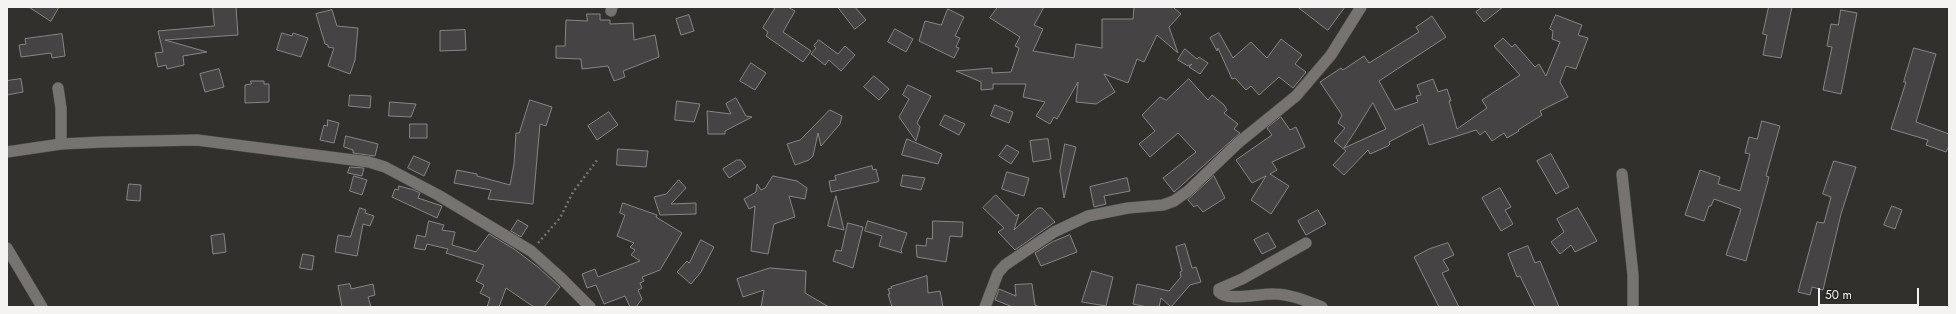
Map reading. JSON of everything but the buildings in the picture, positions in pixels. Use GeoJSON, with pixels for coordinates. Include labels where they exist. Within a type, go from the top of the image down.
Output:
{"type":"FeatureCollection","features":[{"type":"Feature","properties":{"kind":"street"},"geometry":{"type":"LineString","coordinates":[[985,307],[998,273],[1005,265],[1054,232],[1088,216],[1128,208],[1163,205],[1174,201],[1188,191],[1238,143],[1296,96],[1331,55],[1361,7]]}},
{"type":"Feature","properties":{"kind":"street"},"geometry":{"type":"LineString","coordinates":[[58,88],[61,108],[61,144]]}},
{"type":"Feature","properties":{"kind":"street"},"geometry":{"type":"LineString","coordinates":[[7,152],[61,144],[155,140],[197,140],[369,162],[385,167],[438,195],[531,250],[590,307]]}},
{"type":"Feature","properties":{"kind":"street"},"geometry":{"type":"LineString","coordinates":[[1622,174],[1633,275],[1633,307]]}},
{"type":"Feature","properties":{"kind":"street"},"geometry":{"type":"LineString","coordinates":[[1306,243],[1242,279],[1224,286],[1219,292],[1222,295],[1232,297],[1274,294],[1292,296],[1322,307]]}},
{"type":"Feature","properties":{"kind":"street"},"geometry":{"type":"LineString","coordinates":[[7,248],[42,307]]}},
{"type":"Feature","properties":{"kind":"path"},"geometry":{"type":"LineString","coordinates":[[531,250],[560,218],[573,192],[598,159]]}}]}
